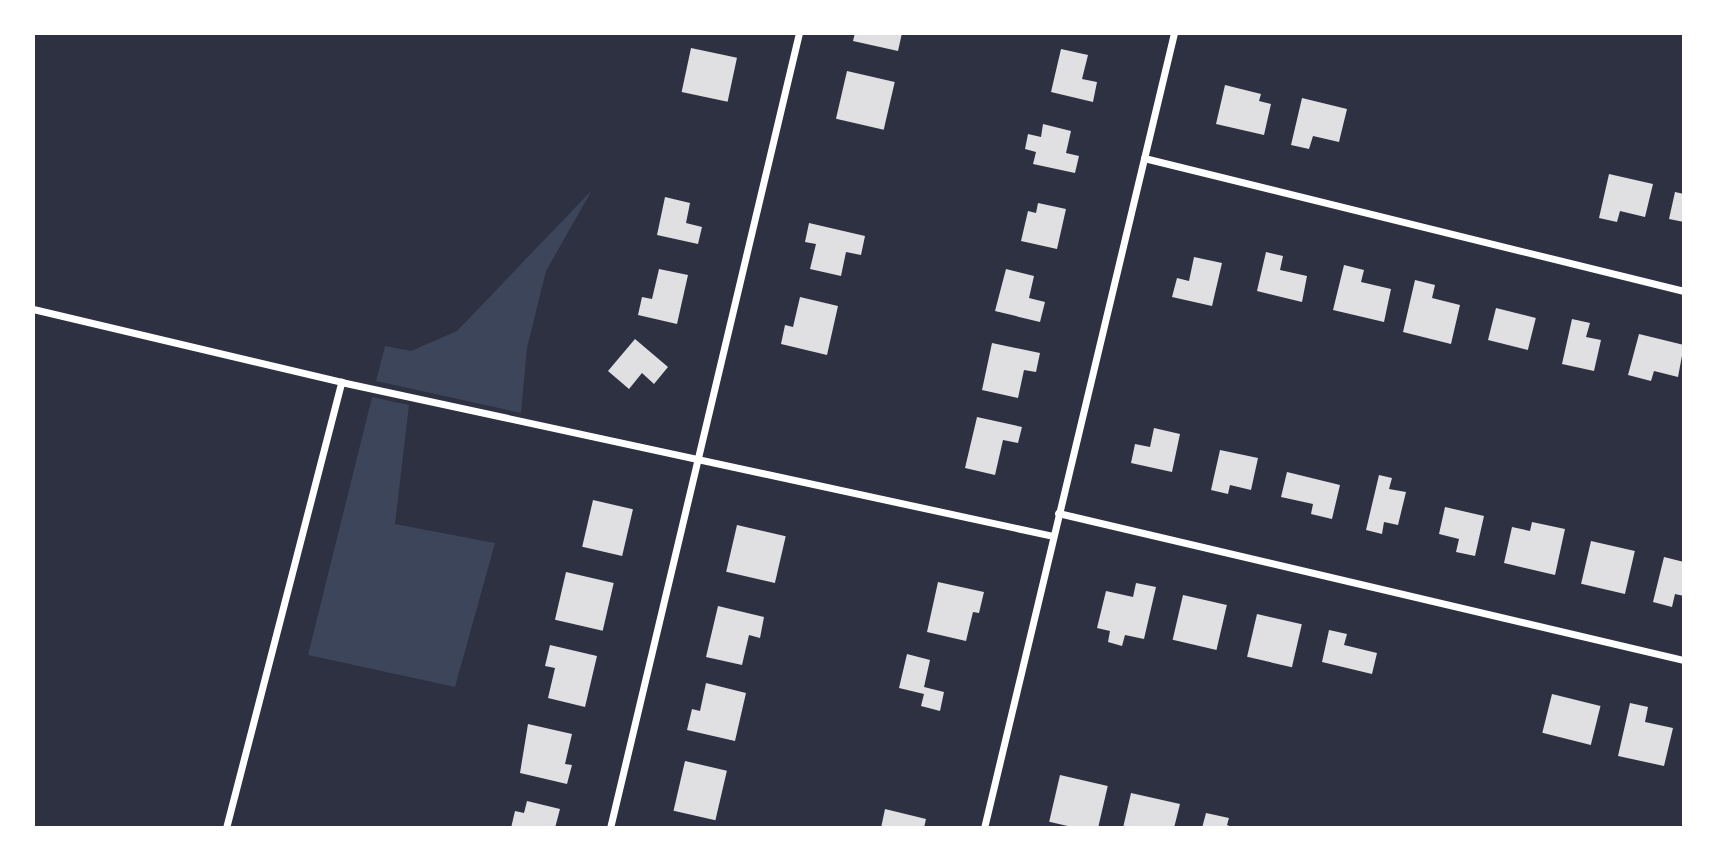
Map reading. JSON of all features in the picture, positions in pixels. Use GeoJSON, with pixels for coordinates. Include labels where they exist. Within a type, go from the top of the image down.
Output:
{"type":"FeatureCollection","features":[{"type":"Feature","properties":{"kind":"street"},"geometry":{"type":"LineString","coordinates":[[610,828],[799,33]]}},
{"type":"Feature","properties":{"kind":"street"},"geometry":{"type":"LineString","coordinates":[[984,828],[1174,33]]}},
{"type":"Feature","properties":{"kind":"street"},"geometry":{"type":"LineString","coordinates":[[1144,158],[1684,291]]}},
{"type":"Feature","properties":{"kind":"street"},"geometry":{"type":"LineString","coordinates":[[33,309],[341,382],[1053,536]]}},
{"type":"Feature","properties":{"kind":"street"},"geometry":{"type":"LineString","coordinates":[[226,828],[341,382]]}},
{"type":"Feature","properties":{"kind":"street"},"geometry":{"type":"LineString","coordinates":[[1058,513],[1684,660]]}},
{"type":"Feature","properties":{"kind":"shaded area"},"geometry":{"type":"Polygon","coordinates":[[[592,190],[546,271],[527,348],[521,413],[376,381],[385,346],[411,351],[457,331],[592,190]]]}},
{"type":"Feature","properties":{"kind":"shaded area"},"geometry":{"type":"Polygon","coordinates":[[[372,397],[409,405],[395,524],[495,543],[455,687],[308,655],[372,397]]]}},
{"type":"Feature","properties":{"kind":"building"},"geometry":{"type":"Polygon","coordinates":[[[855,33],[902,33],[898,51],[853,41],[855,33]]]}},
{"type":"Feature","properties":{"kind":"building"},"geometry":{"type":"Polygon","coordinates":[[[691,48],[737,58],[728,102],[682,92],[691,48]]]}},
{"type":"Feature","properties":{"kind":"building"},"geometry":{"type":"Polygon","coordinates":[[[1061,49],[1088,55],[1082,79],[1097,82],[1093,102],[1051,92],[1061,49]]]}},
{"type":"Feature","properties":{"kind":"building"},"geometry":{"type":"Polygon","coordinates":[[[847,71],[895,82],[884,130],[836,119],[847,71]]]}},
{"type":"Feature","properties":{"kind":"building"},"geometry":{"type":"Polygon","coordinates":[[[1225,85],[1261,94],[1259,101],[1271,104],[1264,135],[1216,124],[1225,85]]]}},
{"type":"Feature","properties":{"kind":"building"},"geometry":{"type":"Polygon","coordinates":[[[1302,98],[1347,109],[1339,142],[1313,136],[1309,149],[1291,145],[1302,98]]]}},
{"type":"Feature","properties":{"kind":"building"},"geometry":{"type":"Polygon","coordinates":[[[1043,124],[1071,131],[1066,153],[1079,156],[1075,173],[1033,164],[1036,152],[1025,149],[1028,134],[1041,137],[1043,124]]]}},
{"type":"Feature","properties":{"kind":"building"},"geometry":{"type":"Polygon","coordinates":[[[1609,174],[1653,184],[1645,217],[1620,211],[1617,222],[1599,218],[1609,174]]]}},
{"type":"Feature","properties":{"kind":"building"},"geometry":{"type":"Polygon","coordinates":[[[1675,192],[1684,194],[1684,222],[1669,219],[1675,192]]]}},
{"type":"Feature","properties":{"kind":"building"},"geometry":{"type":"Polygon","coordinates":[[[665,197],[690,203],[686,223],[702,227],[698,244],[657,235],[665,197]]]}},
{"type":"Feature","properties":{"kind":"building"},"geometry":{"type":"Polygon","coordinates":[[[1038,203],[1066,209],[1057,249],[1021,241],[1028,211],[1036,213],[1038,203]]]}},
{"type":"Feature","properties":{"kind":"building"},"geometry":{"type":"Polygon","coordinates":[[[809,223],[865,236],[861,255],[846,252],[841,276],[810,269],[816,244],[805,242],[809,223]]]}},
{"type":"Feature","properties":{"kind":"building"},"geometry":{"type":"Polygon","coordinates":[[[1266,252],[1283,256],[1280,270],[1307,276],[1302,302],[1257,291],[1266,252]]]}},
{"type":"Feature","properties":{"kind":"building"},"geometry":{"type":"Polygon","coordinates":[[[1194,257],[1222,263],[1212,306],[1172,297],[1177,278],[1189,281],[1194,257]]]}},
{"type":"Feature","properties":{"kind":"building"},"geometry":{"type":"Polygon","coordinates":[[[1344,265],[1364,270],[1361,282],[1391,289],[1384,322],[1333,310],[1344,265]]]}},
{"type":"Feature","properties":{"kind":"building"},"geometry":{"type":"Polygon","coordinates":[[[659,269],[688,275],[677,324],[638,315],[642,297],[652,299],[659,269]]]}},
{"type":"Feature","properties":{"kind":"building"},"geometry":{"type":"Polygon","coordinates":[[[1006,269],[1034,276],[1029,298],[1045,302],[1040,322],[995,311],[1006,269]]]}},
{"type":"Feature","properties":{"kind":"building"},"geometry":{"type":"Polygon","coordinates":[[[1415,280],[1435,285],[1432,298],[1460,305],[1451,344],[1403,332],[1415,280]]]}},
{"type":"Feature","properties":{"kind":"building"},"geometry":{"type":"Polygon","coordinates":[[[800,297],[838,306],[827,355],[781,344],[785,325],[793,327],[800,297]]]}},
{"type":"Feature","properties":{"kind":"building"},"geometry":{"type":"Polygon","coordinates":[[[1496,308],[1536,318],[1528,350],[1488,340],[1496,308]]]}},
{"type":"Feature","properties":{"kind":"building"},"geometry":{"type":"Polygon","coordinates":[[[1572,319],[1590,323],[1586,337],[1601,340],[1594,371],[1562,364],[1572,319]]]}},
{"type":"Feature","properties":{"kind":"building"},"geometry":{"type":"Polygon","coordinates":[[[1639,334],[1684,345],[1678,377],[1654,371],[1651,381],[1628,375],[1639,334]]]}},
{"type":"Feature","properties":{"kind":"building"},"geometry":{"type":"Polygon","coordinates":[[[635,339],[668,367],[654,384],[642,373],[629,389],[608,371],[635,339]]]}},
{"type":"Feature","properties":{"kind":"building"},"geometry":{"type":"Polygon","coordinates":[[[992,343],[1040,353],[1036,372],[1024,370],[1018,398],[982,390],[992,343]]]}},
{"type":"Feature","properties":{"kind":"building"},"geometry":{"type":"Polygon","coordinates":[[[977,417],[1022,427],[1018,443],[1003,440],[995,475],[965,468],[977,417]]]}},
{"type":"Feature","properties":{"kind":"building"},"geometry":{"type":"Polygon","coordinates":[[[1154,428],[1180,434],[1172,472],[1131,463],[1135,444],[1150,447],[1154,428]]]}},
{"type":"Feature","properties":{"kind":"building"},"geometry":{"type":"Polygon","coordinates":[[[1220,450],[1258,458],[1251,490],[1230,485],[1228,494],[1211,490],[1220,450]]]}},
{"type":"Feature","properties":{"kind":"building"},"geometry":{"type":"Polygon","coordinates":[[[1287,472],[1340,485],[1332,519],[1311,514],[1313,504],[1281,497],[1287,472]]]}},
{"type":"Feature","properties":{"kind":"building"},"geometry":{"type":"Polygon","coordinates":[[[1379,475],[1392,478],[1389,489],[1406,492],[1398,525],[1384,522],[1382,534],[1366,530],[1379,475]]]}},
{"type":"Feature","properties":{"kind":"building"},"geometry":{"type":"Polygon","coordinates":[[[593,500],[633,509],[622,556],[582,547],[593,500]]]}},
{"type":"Feature","properties":{"kind":"building"},"geometry":{"type":"Polygon","coordinates":[[[1445,507],[1484,516],[1475,556],[1456,552],[1459,539],[1439,534],[1445,507]]]}},
{"type":"Feature","properties":{"kind":"building"},"geometry":{"type":"Polygon","coordinates":[[[1532,522],[1565,529],[1555,575],[1504,563],[1512,527],[1530,531],[1532,522]]]}},
{"type":"Feature","properties":{"kind":"building"},"geometry":{"type":"Polygon","coordinates":[[[737,525],[786,536],[775,583],[726,572],[737,525]]]}},
{"type":"Feature","properties":{"kind":"building"},"geometry":{"type":"Polygon","coordinates":[[[1591,541],[1635,551],[1625,594],[1581,584],[1591,541]]]}},
{"type":"Feature","properties":{"kind":"building"},"geometry":{"type":"Polygon","coordinates":[[[1664,557],[1684,562],[1684,596],[1675,594],[1672,607],[1653,602],[1664,557]]]}},
{"type":"Feature","properties":{"kind":"building"},"geometry":{"type":"Polygon","coordinates":[[[566,572],[614,583],[603,631],[555,620],[566,572]]]}},
{"type":"Feature","properties":{"kind":"building"},"geometry":{"type":"Polygon","coordinates":[[[938,582],[984,592],[979,613],[973,612],[966,641],[927,632],[938,582]]]}},
{"type":"Feature","properties":{"kind":"building"},"geometry":{"type":"Polygon","coordinates":[[[1136,583],[1156,587],[1144,639],[1125,635],[1122,646],[1108,642],[1110,631],[1097,628],[1106,591],[1133,597],[1136,583]]]}},
{"type":"Feature","properties":{"kind":"building"},"geometry":{"type":"Polygon","coordinates":[[[1183,595],[1227,605],[1216,650],[1173,640],[1183,595]]]}},
{"type":"Feature","properties":{"kind":"building"},"geometry":{"type":"Polygon","coordinates":[[[718,606],[764,617],[760,638],[749,635],[742,665],[706,657],[718,606]]]}},
{"type":"Feature","properties":{"kind":"building"},"geometry":{"type":"Polygon","coordinates":[[[1257,614],[1302,624],[1292,667],[1247,657],[1257,614]]]}},
{"type":"Feature","properties":{"kind":"building"},"geometry":{"type":"Polygon","coordinates":[[[1329,630],[1347,634],[1344,645],[1377,653],[1372,674],[1322,662],[1329,630]]]}},
{"type":"Feature","properties":{"kind":"building"},"geometry":{"type":"Polygon","coordinates":[[[550,645],[597,656],[585,707],[548,698],[555,668],[545,666],[550,645]]]}},
{"type":"Feature","properties":{"kind":"building"},"geometry":{"type":"Polygon","coordinates":[[[907,654],[930,660],[924,687],[944,692],[940,711],[921,706],[924,694],[899,688],[907,654]]]}},
{"type":"Feature","properties":{"kind":"building"},"geometry":{"type":"Polygon","coordinates":[[[706,683],[746,693],[735,741],[687,730],[692,709],[700,711],[706,683]]]}},
{"type":"Feature","properties":{"kind":"building"},"geometry":{"type":"Polygon","coordinates":[[[1552,694],[1601,706],[1591,745],[1542,733],[1552,694]]]}},
{"type":"Feature","properties":{"kind":"building"},"geometry":{"type":"Polygon","coordinates":[[[1630,703],[1648,707],[1645,722],[1673,728],[1664,766],[1618,756],[1630,703]]]}},
{"type":"Feature","properties":{"kind":"building"},"geometry":{"type":"Polygon","coordinates":[[[528,724],[572,734],[565,764],[572,765],[567,784],[520,773],[528,724]]]}},
{"type":"Feature","properties":{"kind":"building"},"geometry":{"type":"Polygon","coordinates":[[[685,761],[727,771],[715,820],[674,811],[685,761]]]}},
{"type":"Feature","properties":{"kind":"building"},"geometry":{"type":"Polygon","coordinates":[[[1060,775],[1108,786],[1098,828],[1076,828],[1049,822],[1060,775]]]}},
{"type":"Feature","properties":{"kind":"building"},"geometry":{"type":"Polygon","coordinates":[[[1131,793],[1180,804],[1174,828],[1123,828],[1131,793]]]}},
{"type":"Feature","properties":{"kind":"building"},"geometry":{"type":"Polygon","coordinates":[[[527,801],[560,809],[555,828],[511,828],[515,811],[524,813],[527,801]]]}},
{"type":"Feature","properties":{"kind":"building"},"geometry":{"type":"Polygon","coordinates":[[[885,809],[926,819],[924,828],[881,828],[885,809]]]}},
{"type":"Feature","properties":{"kind":"building"},"geometry":{"type":"Polygon","coordinates":[[[1206,813],[1229,818],[1227,825],[1234,828],[1202,828],[1206,813]]]}}]}
